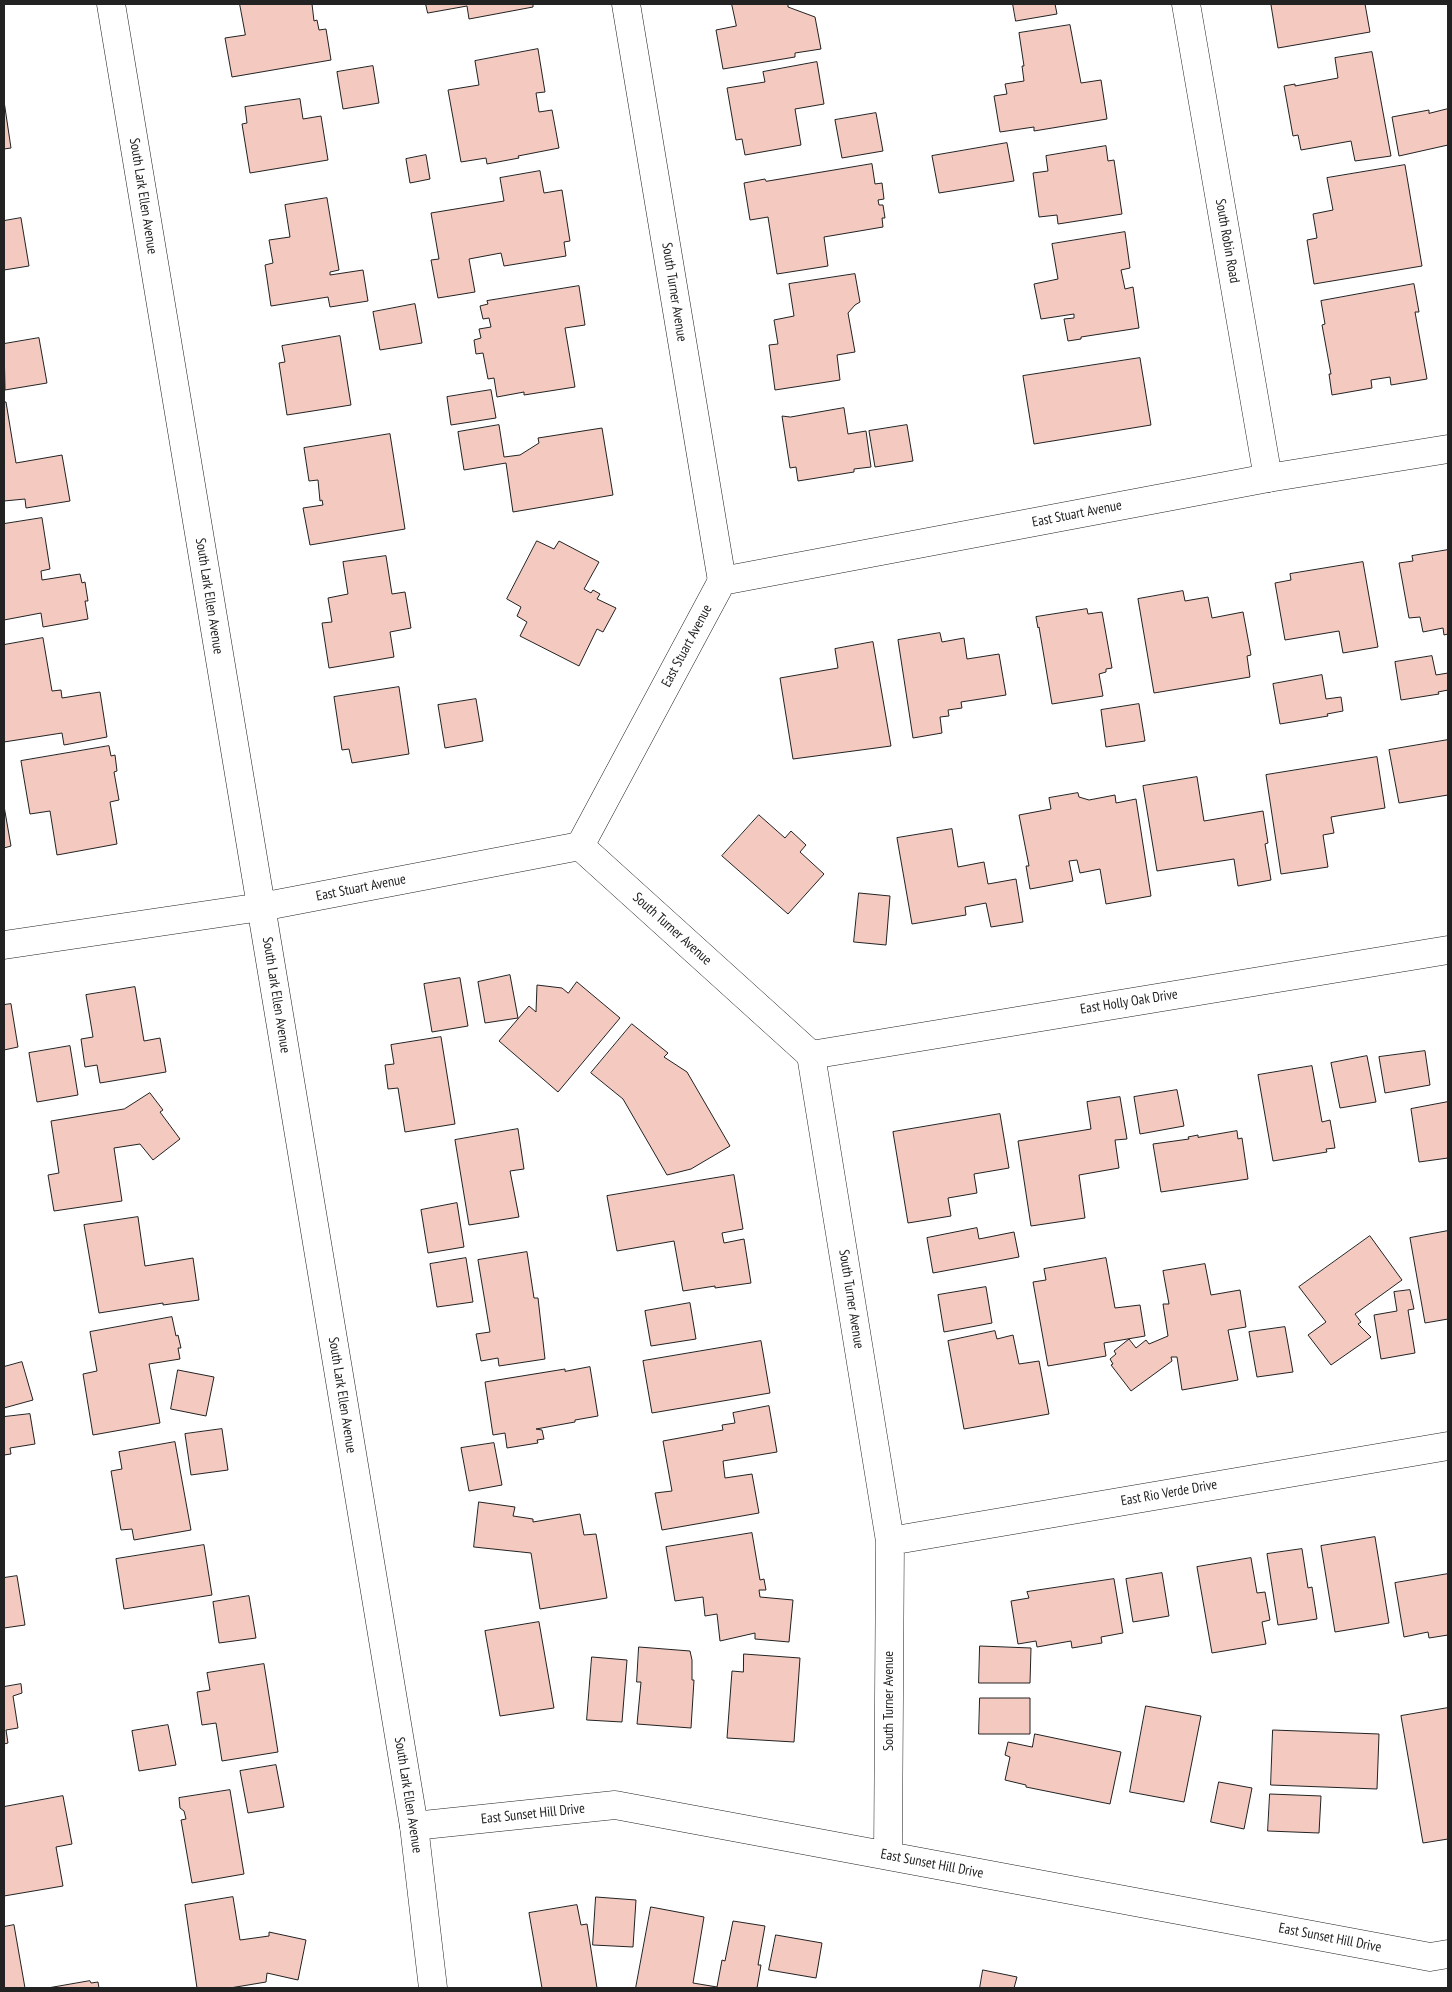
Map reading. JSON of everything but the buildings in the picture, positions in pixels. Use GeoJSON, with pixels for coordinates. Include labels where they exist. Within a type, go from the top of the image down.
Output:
{"type":"FeatureCollection","features":[{"type":"Feature","properties":{"kind":"street","name":"South Lark Ellen Avenue"},"geometry":{"type":"LineString","coordinates":[[111,4],[414,1826],[434,1988]]}},
{"type":"Feature","properties":{"kind":"street","name":"South Turner Avenue"},"geometry":{"type":"LineString","coordinates":[[626,4],[722,581]]}},
{"type":"Feature","properties":{"kind":"street","name":"South Robin Road"},"geometry":{"type":"LineString","coordinates":[[1186,4],[1268,478]]}},
{"type":"Feature","properties":{"kind":"street","name":"East Stuart Avenue"},"geometry":{"type":"LineString","coordinates":[[4,946],[261,907],[580,846],[722,581],[1268,478],[1448,449]]}},
{"type":"Feature","properties":{"kind":"street","name":"South Turner Avenue"},"geometry":{"type":"LineString","coordinates":[[580,846],[811,1055],[890,1541],[888,1855]]}},
{"type":"Feature","properties":{"kind":"street","name":"East Holly Oak Drive"},"geometry":{"type":"LineString","coordinates":[[811,1055],[1448,950]]}},
{"type":"Feature","properties":{"kind":"street","name":"East Rio Verde Drive"},"geometry":{"type":"LineString","coordinates":[[890,1541],[1448,1446]]}},
{"type":"Feature","properties":{"kind":"street","name":"East Sunset Hill Drive"},"geometry":{"type":"LineString","coordinates":[[414,1826],[615,1805],[1430,1957],[1448,1954]]}}]}
